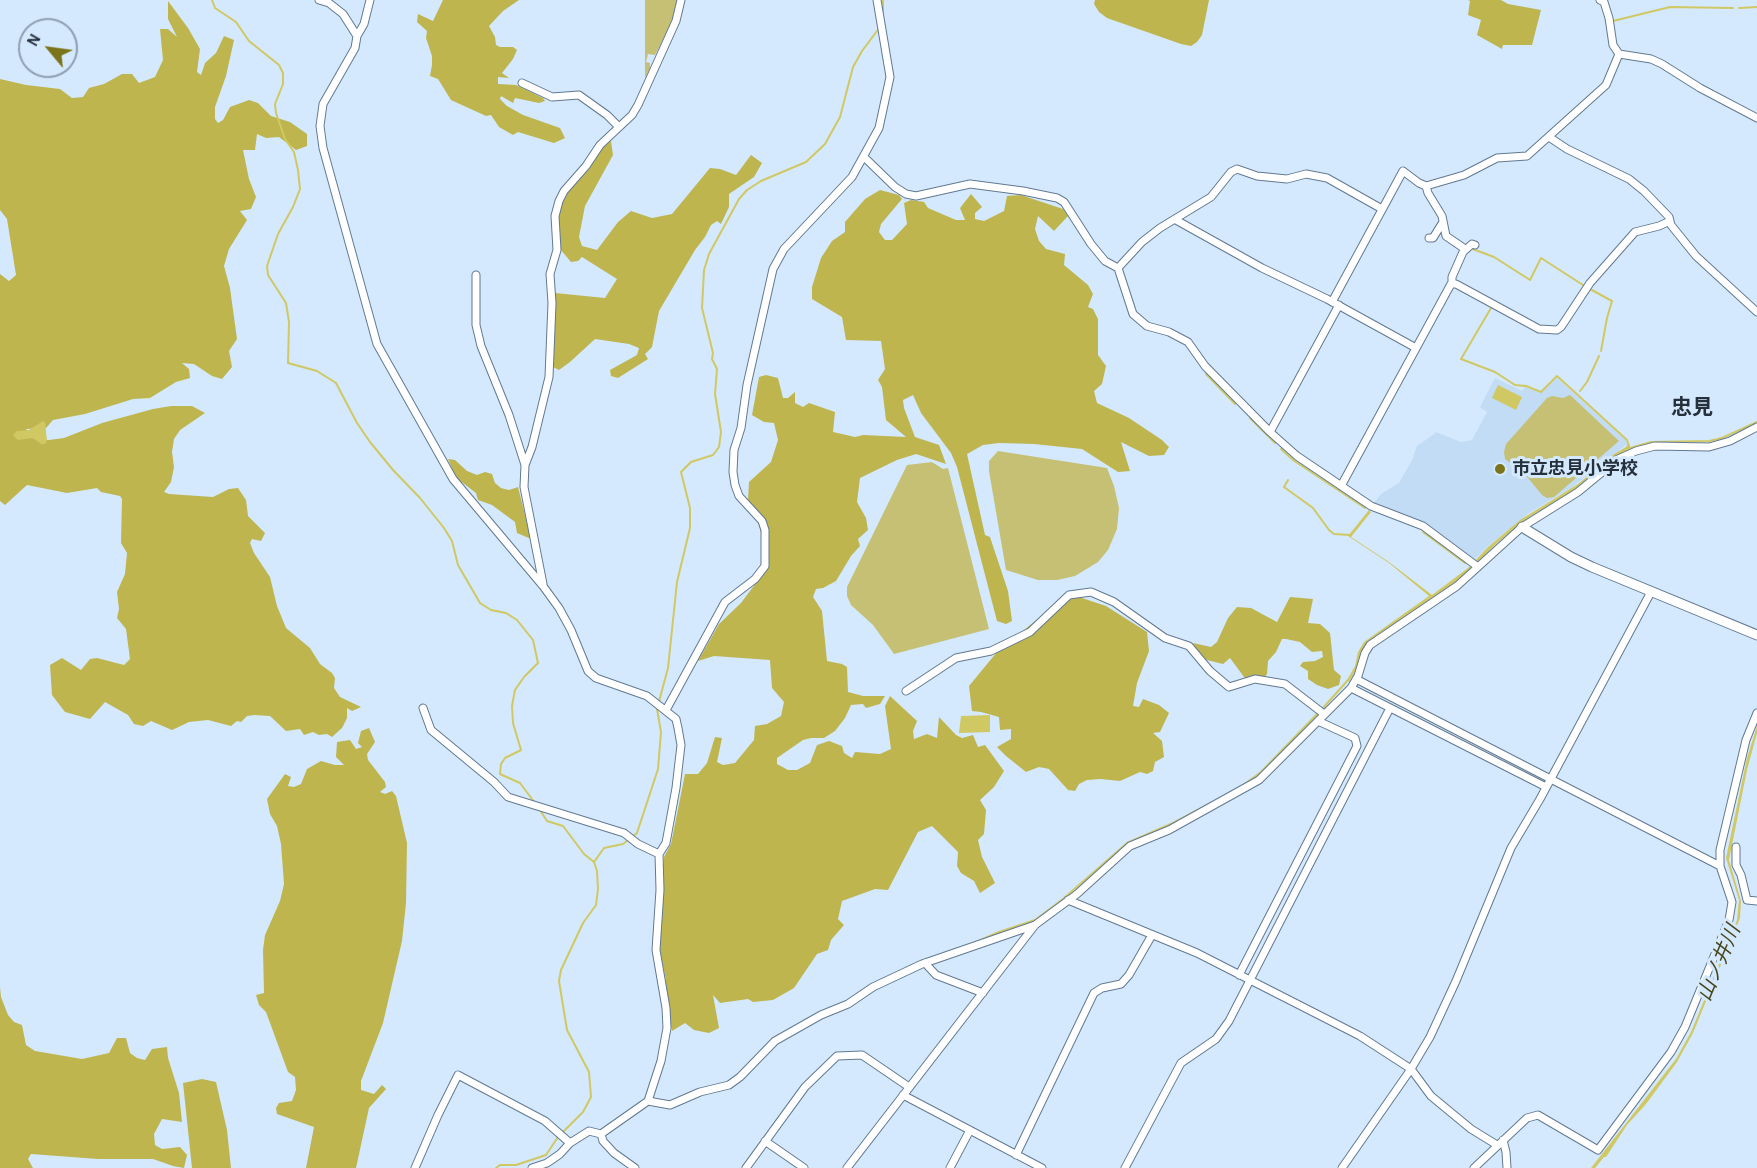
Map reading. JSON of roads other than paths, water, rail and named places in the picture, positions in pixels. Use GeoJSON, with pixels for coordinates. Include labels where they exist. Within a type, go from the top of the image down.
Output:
{"type":"FeatureCollection","features":[{"type":"Feature","properties":{"kind":"street"},"geometry":{"type":"LineString","coordinates":[[319,0],[329,3],[343,14],[357,36]]}},
{"type":"Feature","properties":{"kind":"street"},"geometry":{"type":"LineString","coordinates":[[370,0],[355,48],[323,104],[320,126],[322,148],[378,344],[453,479],[543,586],[572,630],[588,671],[596,678],[647,696],[666,710],[676,719],[681,745],[666,843],[659,854],[660,890],[656,950],[666,1008],[667,1028],[661,1061],[648,1101],[601,1134],[589,1131],[570,1143],[560,1155],[532,1168]]}},
{"type":"Feature","properties":{"kind":"street"},"geometry":{"type":"LineString","coordinates":[[543,586],[524,487],[525,465],[532,447],[549,377],[552,303],[550,274],[557,250],[555,216],[564,191],[586,166],[600,145],[632,115],[676,21],[681,0]]}},
{"type":"Feature","properties":{"kind":"street"},"geometry":{"type":"LineString","coordinates":[[666,710],[725,602],[755,579],[765,566],[765,531],[762,521],[749,510],[735,486],[734,450],[741,428],[747,385],[773,269],[784,249],[852,177],[879,128],[890,77],[877,0]]}},
{"type":"Feature","properties":{"kind":"street"},"geometry":{"type":"LineString","coordinates":[[1600,0],[1604,2],[1613,45],[1619,54],[1651,59],[1662,64],[1700,88],[1757,118]]}},
{"type":"Feature","properties":{"kind":"street"},"geometry":{"type":"LineString","coordinates":[[1270,432],[1403,171],[1426,186],[1455,178],[1497,158],[1527,156],[1606,85],[1619,54]]}},
{"type":"Feature","properties":{"kind":"street"},"geometry":{"type":"LineString","coordinates":[[522,83],[552,97],[579,95],[608,115],[619,127]]}},
{"type":"Feature","properties":{"kind":"street"},"geometry":{"type":"LineString","coordinates":[[1549,136],[1567,149],[1629,179],[1669,217],[1682,239],[1696,256],[1757,312]]}},
{"type":"Feature","properties":{"kind":"street"},"geometry":{"type":"LineString","coordinates":[[864,157],[895,187],[906,194],[916,196],[970,184],[1023,191],[1057,198],[1064,202],[1091,244],[1105,261],[1118,268],[1133,314],[1147,326],[1169,332],[1188,342],[1204,366],[1296,456],[1371,506],[1423,526],[1478,567]]}},
{"type":"Feature","properties":{"kind":"street"},"geometry":{"type":"LineString","coordinates":[[1118,268],[1142,242],[1160,228],[1211,197],[1231,172],[1237,169],[1257,176],[1287,179],[1306,174],[1327,178],[1382,209]]}},
{"type":"Feature","properties":{"kind":"street"},"geometry":{"type":"LineString","coordinates":[[1426,186],[1443,222],[1446,236],[1465,249]]}},
{"type":"Feature","properties":{"kind":"street"},"geometry":{"type":"LineString","coordinates":[[1176,220],[1416,348]]}},
{"type":"Feature","properties":{"kind":"street"},"geometry":{"type":"LineString","coordinates":[[1452,284],[1456,284],[1539,329],[1557,330],[1590,283],[1635,232],[1670,221]]}},
{"type":"Feature","properties":{"kind":"street"},"geometry":{"type":"LineString","coordinates":[[1429,238],[1433,238],[1443,222]]}},
{"type":"Feature","properties":{"kind":"street"},"geometry":{"type":"LineString","coordinates":[[1341,486],[1452,284],[1457,264],[1465,249],[1472,244],[1475,245]]}},
{"type":"Feature","properties":{"kind":"street"},"geometry":{"type":"LineString","coordinates":[[476,275],[476,325],[480,346],[509,415],[525,465]]}},
{"type":"Feature","properties":{"kind":"street"},"geometry":{"type":"LineString","coordinates":[[848,1168],[1035,925],[1068,900],[1130,846],[1169,830],[1259,780],[1351,688],[1370,645],[1457,586],[1522,527],[1578,492],[1618,459],[1655,447],[1709,447],[1730,441],[1757,427]]}},
{"type":"Feature","properties":{"kind":"street"},"geometry":{"type":"LineString","coordinates":[[1522,527],[1571,557],[1757,635]]}},
{"type":"Feature","properties":{"kind":"street"},"geometry":{"type":"LineString","coordinates":[[906,692],[956,658],[991,651],[1030,632],[1069,595],[1091,592],[1114,602],[1165,638],[1190,646],[1210,671],[1229,687],[1255,679],[1285,684],[1324,714]]}},
{"type":"Feature","properties":{"kind":"street"},"geometry":{"type":"LineString","coordinates":[[1342,1168],[1411,1069],[1430,1037],[1456,981],[1510,848],[1546,788],[1651,592]]}},
{"type":"Feature","properties":{"kind":"street"},"geometry":{"type":"LineString","coordinates":[[1356,679],[1727,867],[1741,875],[1747,900],[1757,901]]}},
{"type":"Feature","properties":{"kind":"street"},"geometry":{"type":"LineString","coordinates":[[1351,688],[1546,788]]}},
{"type":"Feature","properties":{"kind":"street"},"geometry":{"type":"LineString","coordinates":[[423,708],[430,730],[494,782],[508,797],[624,833],[638,844],[659,854]]}},
{"type":"Feature","properties":{"kind":"street"},"geometry":{"type":"LineString","coordinates":[[1125,1168],[1180,1063],[1216,1039],[1229,1021],[1390,708]]}},
{"type":"Feature","properties":{"kind":"street"},"geometry":{"type":"LineString","coordinates":[[1474,1168],[1527,1119],[1538,1115],[1598,1150],[1671,1052],[1685,1027],[1729,920],[1732,902],[1727,867],[1720,850],[1746,740],[1757,713]]}},
{"type":"Feature","properties":{"kind":"street"},"geometry":{"type":"LineString","coordinates":[[1239,975],[1357,747],[1354,738],[1318,721]]}},
{"type":"Feature","properties":{"kind":"street"},"geometry":{"type":"LineString","coordinates":[[1727,867],[1736,847]]}},
{"type":"Feature","properties":{"kind":"street"},"geometry":{"type":"LineString","coordinates":[[1068,900],[1197,953],[1360,1036],[1411,1069],[1431,1096],[1471,1129],[1500,1142],[1506,1152],[1507,1168]]}},
{"type":"Feature","properties":{"kind":"street"},"geometry":{"type":"LineString","coordinates":[[648,1101],[670,1105],[700,1092],[729,1085],[741,1077],[775,1041],[821,1015],[848,1004],[873,987],[925,963],[1035,925]]}},
{"type":"Feature","properties":{"kind":"street"},"geometry":{"type":"LineString","coordinates":[[1016,1155],[1094,993],[1102,988],[1121,984],[1130,975],[1152,935]]}},
{"type":"Feature","properties":{"kind":"street"},"geometry":{"type":"LineString","coordinates":[[925,963],[936,975],[983,993]]}},
{"type":"Feature","properties":{"kind":"street"},"geometry":{"type":"LineString","coordinates":[[746,1168],[805,1087],[837,1056],[862,1055],[909,1087]]}},
{"type":"Feature","properties":{"kind":"street"},"geometry":{"type":"LineString","coordinates":[[415,1168],[458,1075],[545,1121],[570,1143]]}},
{"type":"Feature","properties":{"kind":"street"},"geometry":{"type":"LineString","coordinates":[[903,1095],[1042,1168]]}},
{"type":"Feature","properties":{"kind":"street"},"geometry":{"type":"LineString","coordinates":[[950,1168],[970,1130]]}},
{"type":"Feature","properties":{"kind":"street"},"geometry":{"type":"LineString","coordinates":[[601,1134],[603,1141],[614,1153],[635,1168]]}},
{"type":"Feature","properties":{"kind":"street"},"geometry":{"type":"LineString","coordinates":[[765,1142],[804,1168]]}},
{"type":"Feature","properties":{"kind":"waterway"},"geometry":{"type":"LineString","coordinates":[[212,0],[215,8],[236,22],[249,41],[279,65],[283,73],[283,84],[275,104],[276,113],[285,139],[294,152],[300,189],[278,234],[267,266],[268,275],[286,303],[289,322],[288,363],[317,371],[336,383],[370,442],[444,528],[452,541],[458,565],[480,603],[517,620],[533,640],[538,663],[515,690],[512,706],[513,723],[521,750],[505,758],[501,764],[500,774],[520,783],[535,803]]}},
{"type":"Feature","properties":{"kind":"waterway"},"geometry":{"type":"LineString","coordinates":[[883,0],[883,17]]}},
{"type":"Feature","properties":{"kind":"waterway"},"geometry":{"type":"LineString","coordinates":[[1613,21],[1670,7],[1733,8]]}},
{"type":"Feature","properties":{"kind":"waterway"},"geometry":{"type":"LineString","coordinates":[[1739,8],[1757,7]]}},
{"type":"Feature","properties":{"kind":"waterway"},"geometry":{"type":"LineString","coordinates":[[594,862],[604,848],[623,844],[637,833],[658,769],[661,732],[657,709],[668,668],[677,582],[690,528],[690,508],[681,472],[691,462],[713,455],[719,447],[721,432],[715,394],[717,369],[712,359],[713,353],[702,308],[704,270],[709,254],[739,199],[747,190],[761,181],[806,162],[825,144],[840,117],[853,67],[880,27]]}},
{"type":"Feature","properties":{"kind":"waterway"},"geometry":{"type":"LineString","coordinates":[[1470,248],[1494,257],[1530,280],[1541,258],[1583,285]]}},
{"type":"Feature","properties":{"kind":"waterway"},"geometry":{"type":"LineString","coordinates":[[1590,289],[1612,301],[1601,351]]}},
{"type":"Feature","properties":{"kind":"waterway"},"geometry":{"type":"LineString","coordinates":[[1491,308],[1461,359],[1495,372],[1515,385],[1526,386],[1541,392],[1557,376],[1627,440],[1629,446]]}},
{"type":"Feature","properties":{"kind":"waterway"},"geometry":{"type":"LineString","coordinates":[[1580,391],[1587,382],[1599,356]]}},
{"type":"Feature","properties":{"kind":"waterway"},"geometry":{"type":"LineString","coordinates":[[1206,374],[1235,404]]}},
{"type":"Feature","properties":{"kind":"waterway"},"geometry":{"type":"LineString","coordinates":[[1250,418],[1275,443]]}},
{"type":"Feature","properties":{"kind":"waterway"},"geometry":{"type":"LineString","coordinates":[[1630,448],[1651,442],[1709,441],[1722,438],[1757,422]]}},
{"type":"Feature","properties":{"kind":"waterway"},"geometry":{"type":"LineString","coordinates":[[1281,449],[1293,460],[1365,508]]}},
{"type":"Feature","properties":{"kind":"waterway"},"geometry":{"type":"LineString","coordinates":[[1288,480],[1284,487],[1313,508],[1329,530],[1334,534],[1350,535]]}},
{"type":"Feature","properties":{"kind":"waterway"},"geometry":{"type":"LineString","coordinates":[[1423,532],[1465,563]]}},
{"type":"Feature","properties":{"kind":"waterway"},"geometry":{"type":"LineString","coordinates":[[1322,709],[1348,680]]}},
{"type":"Feature","properties":{"kind":"waterway"},"geometry":{"type":"LineString","coordinates":[[1242,786],[1261,772],[1318,713]]}},
{"type":"Feature","properties":{"kind":"waterway"},"geometry":{"type":"LineString","coordinates":[[976,942],[1035,920],[1063,899],[1127,843],[1213,802]]}},
{"type":"Feature","properties":{"kind":"waterway"},"geometry":{"type":"LineString","coordinates":[[496,1168],[500,1165],[516,1165],[546,1155],[558,1137],[583,1112],[591,1097],[589,1072],[567,1030],[559,981],[561,970],[583,923],[596,905],[597,871],[594,862],[584,854],[563,826],[547,821],[540,810]]}},
{"type":"Feature","properties":{"kind":"waterway"},"geometry":{"type":"LineString","coordinates":[[906,968],[920,962]]}},
{"type":"Feature","properties":{"kind":"waterway"},"geometry":{"type":"LineString","coordinates":[[804,1021],[832,1007]]}},
{"type":"Feature","properties":{"kind":"place","name":"市立忠見小学校"},"geometry":{"type":"Point","coordinates":[1500,469]}},
{"type":"Feature","properties":{"kind":"district","name":"忠見"},"geometry":{"type":"Point","coordinates":[1692,408]}},
{"type":"Feature","properties":{"kind":"water label","name":"山ノ井川"},"geometry":{"type":"Point","coordinates":[1719,963]}}]}
